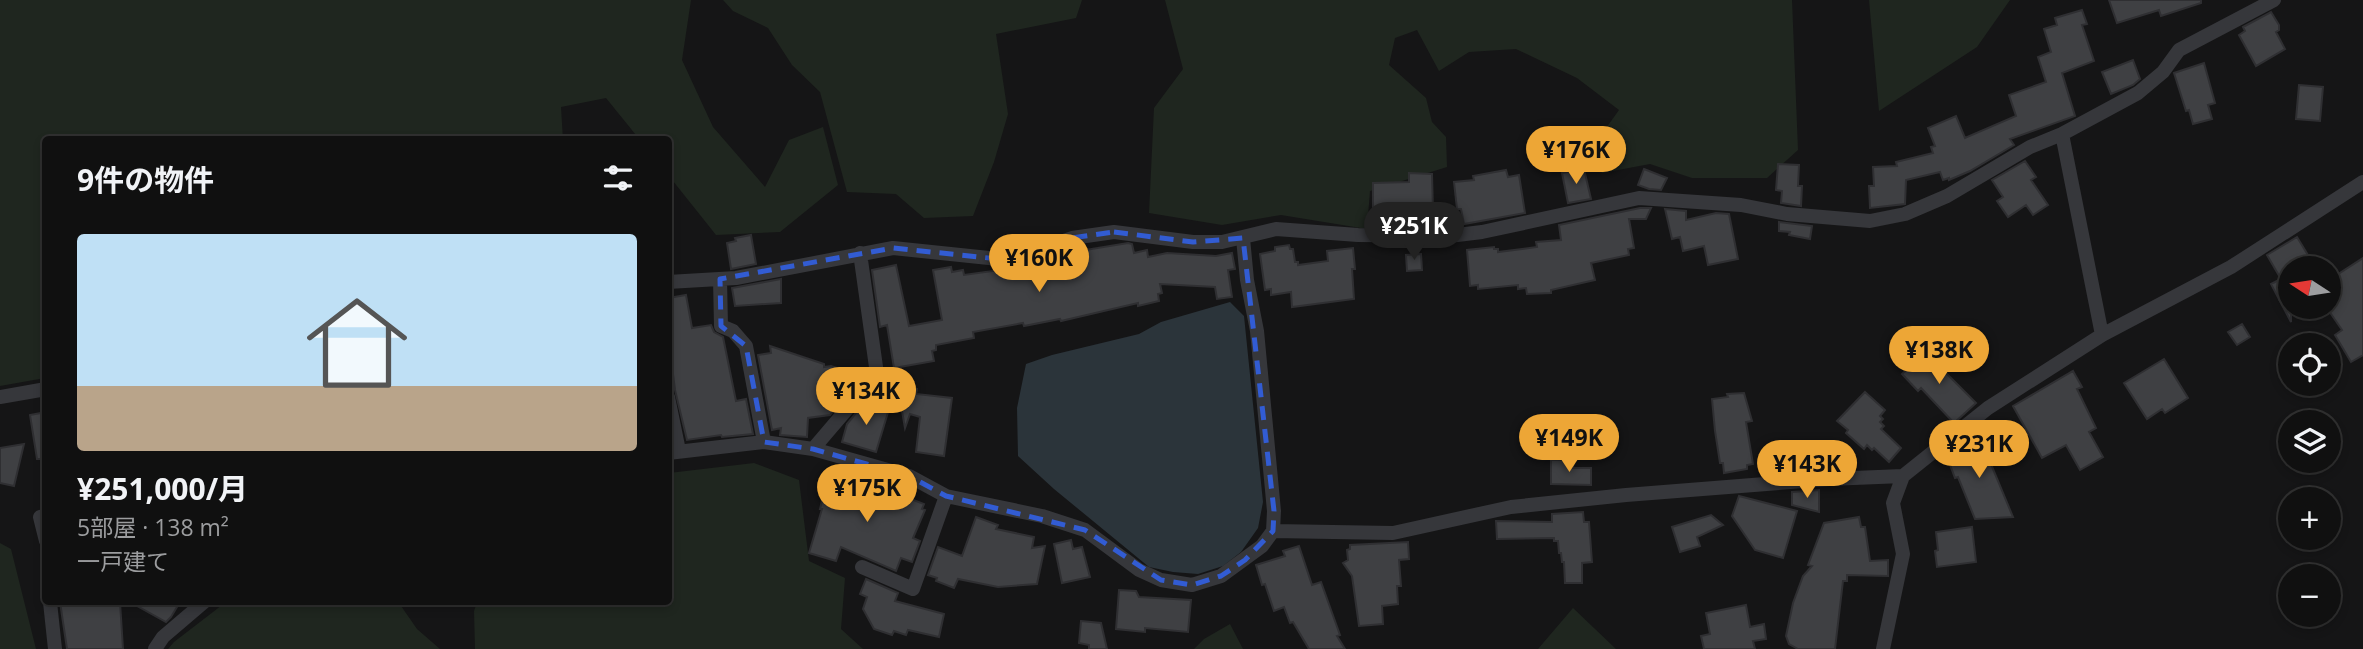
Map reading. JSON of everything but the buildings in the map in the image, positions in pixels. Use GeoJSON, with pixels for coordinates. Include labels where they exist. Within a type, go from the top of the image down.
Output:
{"type":"FeatureCollection","features":[{"type":"Feature","properties":{"kind":"street"},"geometry":{"type":"LineString","coordinates":[[672,282],[720,279],[893,248],[1008,260],[1072,238],[1114,232],[1193,242],[1223,242],[1276,229],[1357,235],[1449,236],[1482,232],[1639,198],[1741,205],[1787,214],[1870,221],[1905,214],[1947,197],[2030,147],[2062,134],[2138,93],[2163,72],[2179,50],[2274,0]]}},
{"type":"Feature","properties":{"kind":"street"},"geometry":{"type":"LineString","coordinates":[[2062,134],[2102,335]]}},
{"type":"Feature","properties":{"kind":"street"},"geometry":{"type":"LineString","coordinates":[[1883,649],[1903,554],[1893,503],[1903,476],[1988,408],[2102,335],[2231,267],[2363,182]]}},
{"type":"Feature","properties":{"kind":"street"},"geometry":{"type":"LineString","coordinates":[[672,434],[674,452],[764,442],[813,449],[909,476],[946,496],[1042,516],[1086,530],[1139,570],[1161,580],[1192,584],[1221,576],[1262,546],[1273,531],[1274,511],[1257,331],[1247,280],[1243,238]]}},
{"type":"Feature","properties":{"kind":"street"},"geometry":{"type":"LineString","coordinates":[[813,449],[877,374],[860,253]]}},
{"type":"Feature","properties":{"kind":"street"},"geometry":{"type":"LineString","coordinates":[[720,279],[721,326],[733,331],[746,346],[764,442]]}},
{"type":"Feature","properties":{"kind":"street"},"geometry":{"type":"LineString","coordinates":[[0,397],[42,390]]}},
{"type":"Feature","properties":{"kind":"street"},"geometry":{"type":"LineString","coordinates":[[1273,531],[1392,533],[1511,507],[1853,477],[1903,476]]}},
{"type":"Feature","properties":{"kind":"street"},"geometry":{"type":"LineString","coordinates":[[862,568],[913,589],[946,496]]}},
{"type":"Feature","properties":{"kind":"street"},"geometry":{"type":"LineString","coordinates":[[50,605],[55,649]]}},
{"type":"Feature","properties":{"kind":"street"},"geometry":{"type":"LineString","coordinates":[[155,649],[163,637],[200,605]]}},
{"type":"Feature","properties":{"kind":"highlighted area"},"geometry":{"type":"Polygon","coordinates":[[[1114,232],[1193,242],[1243,238],[1274,511],[1273,531],[1245,560],[1221,576],[1192,585],[1161,580],[1085,530],[946,496],[909,476],[813,449],[764,442],[746,346],[721,326],[720,279],[893,248],[1008,260],[1072,238],[1114,232]]]}},
{"type":"Feature","properties":{"kind":"shaded area"},"geometry":{"type":"Polygon","coordinates":[[[0,0],[691,0],[682,60],[713,127],[765,187],[789,140],[823,127],[838,185],[780,232],[716,235],[672,180],[672,136],[637,136],[606,98],[561,107],[563,136],[42,136],[42,379],[0,386],[0,0]]]}},
{"type":"Feature","properties":{"kind":"shaded area"},"geometry":{"type":"Polygon","coordinates":[[[723,0],[1082,0],[1076,18],[996,34],[1008,114],[994,162],[973,216],[924,218],[896,194],[847,192],[820,92],[792,65],[768,28],[733,11],[723,0]]]}},
{"type":"Feature","properties":{"kind":"shaded area"},"geometry":{"type":"Polygon","coordinates":[[[1165,0],[1792,0],[1798,150],[1767,178],[1692,178],[1650,164],[1602,173],[1591,149],[1619,110],[1577,78],[1516,49],[1469,52],[1439,71],[1417,30],[1395,38],[1389,65],[1426,98],[1432,122],[1446,137],[1447,167],[1370,191],[1367,229],[1281,215],[1222,225],[1149,213],[1154,108],[1183,69],[1165,0]]]}},
{"type":"Feature","properties":{"kind":"shaded area"},"geometry":{"type":"Polygon","coordinates":[[[1869,0],[2010,0],[1977,47],[1879,111],[1869,0]]]}},
{"type":"Feature","properties":{"kind":"shaded area"},"geometry":{"type":"Polygon","coordinates":[[[1230,302],[1244,316],[1263,502],[1258,528],[1241,552],[1223,566],[1198,574],[1149,567],[1018,456],[1017,408],[1026,364],[1139,334],[1161,322],[1230,302]]]}},
{"type":"Feature","properties":{"kind":"shaded area"},"geometry":{"type":"Polygon","coordinates":[[[754,463],[799,480],[809,561],[845,578],[841,629],[863,649],[475,649],[476,605],[672,605],[672,473],[754,463]]]}},
{"type":"Feature","properties":{"kind":"shaded area"},"geometry":{"type":"Polygon","coordinates":[[[0,543],[11,549],[36,649],[0,649],[0,543]]]}},
{"type":"Feature","properties":{"kind":"shaded area"},"geometry":{"type":"Polygon","coordinates":[[[222,605],[400,605],[417,629],[440,649],[168,649],[222,605]]]}},
{"type":"Feature","properties":{"kind":"shaded area"},"geometry":{"type":"Polygon","coordinates":[[[1573,608],[1616,649],[1538,649],[1573,608]]]}},
{"type":"Feature","properties":{"kind":"shaded area"},"geometry":{"type":"Polygon","coordinates":[[[1230,624],[1243,649],[1194,649],[1204,639],[1230,624]]]}}]}
